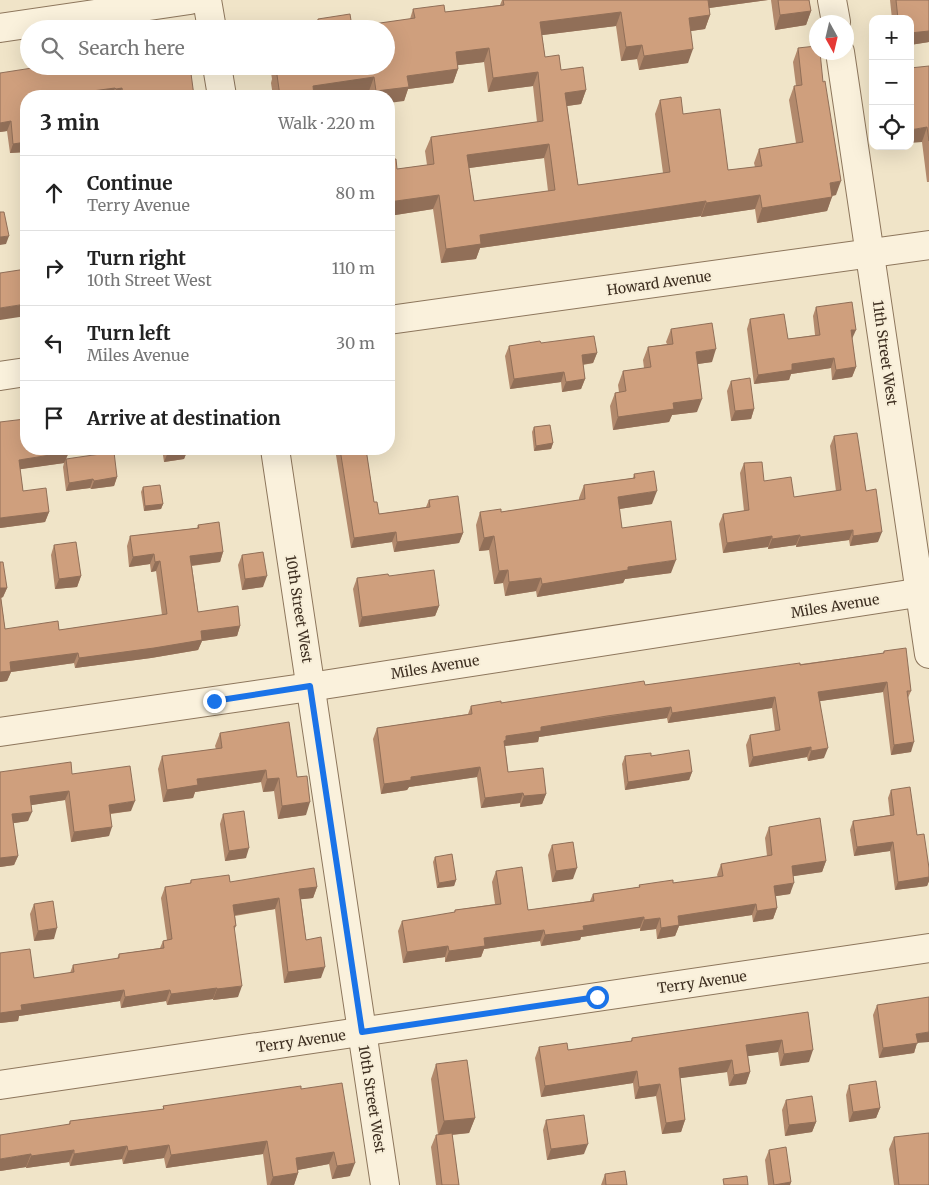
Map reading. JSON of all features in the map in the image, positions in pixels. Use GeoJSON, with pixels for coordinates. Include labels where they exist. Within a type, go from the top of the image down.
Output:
{"type":"FeatureCollection","features":[{"type":"Feature","properties":{"kind":"street"},"geometry":{"type":"LineString","coordinates":[[54,20],[190,0]]}},
{"type":"Feature","properties":{"kind":"street"},"geometry":{"type":"LineString","coordinates":[[207,0],[210,20]]}},
{"type":"Feature","properties":{"kind":"street"},"geometry":{"type":"LineString","coordinates":[[832,0],[835,15]]}},
{"type":"Feature","properties":{"kind":"street"},"geometry":{"type":"LineString","coordinates":[[0,28],[20,25]]}},
{"type":"Feature","properties":{"kind":"street","name":"11th Street West"},"geometry":{"type":"LineString","coordinates":[[841,60],[924,592],[929,654]]}},
{"type":"Feature","properties":{"kind":"street"},"geometry":{"type":"LineString","coordinates":[[218,75],[221,90]]}},
{"type":"Feature","properties":{"kind":"street","name":"Howard Avenue"},"geometry":{"type":"LineString","coordinates":[[395,319],[870,254],[929,244]]}},
{"type":"Feature","properties":{"kind":"street"},"geometry":{"type":"LineString","coordinates":[[0,376],[20,373]]}},
{"type":"Feature","properties":{"kind":"street","name":"10th Street West"},"geometry":{"type":"LineString","coordinates":[[276,455],[385,1185]]}},
{"type":"Feature","properties":{"kind":"street","name":"Miles Avenue"},"geometry":{"type":"LineString","coordinates":[[0,732],[924,592]]}},
{"type":"Feature","properties":{"kind":"street","name":"Terry Avenue"},"geometry":{"type":"LineString","coordinates":[[0,1085],[929,948]]}},
{"type":"Feature","properties":{"kind":"building"},"geometry":{"type":"Polygon","coordinates":[[[503,0],[708,0],[710,15],[689,18],[693,49],[644,56],[642,45],[626,47],[621,12],[540,22],[545,57],[559,55],[561,70],[583,67],[586,90],[565,93],[578,185],[670,172],[660,100],[681,97],[683,114],[720,109],[728,170],[762,166],[759,149],[803,142],[794,86],[802,85],[798,48],[809,47],[809,60],[821,60],[841,181],[830,183],[832,197],[762,208],[760,195],[706,203],[706,201],[480,235],[481,244],[446,249],[439,195],[395,201],[395,159],[397,169],[434,164],[431,137],[543,121],[538,72],[493,78],[489,48],[456,52],[458,69],[407,76],[409,87],[376,90],[374,77],[313,86],[313,90],[279,90],[277,75],[395,75],[395,21],[415,18],[413,9],[444,5],[445,12],[504,5],[503,0]],[[549,144],[467,155],[474,201],[555,190],[549,144]]]}},
{"type":"Feature","properties":{"kind":"building"},"geometry":{"type":"Polygon","coordinates":[[[778,0],[809,0],[811,11],[780,15],[778,0]]]}},
{"type":"Feature","properties":{"kind":"building"},"geometry":{"type":"Polygon","coordinates":[[[896,0],[929,0],[929,31],[914,33],[914,15],[898,15],[896,0]]]}},
{"type":"Feature","properties":{"kind":"building"},"geometry":{"type":"Polygon","coordinates":[[[350,14],[351,20],[318,20],[350,14]]]}},
{"type":"Feature","properties":{"kind":"building"},"geometry":{"type":"Polygon","coordinates":[[[929,66],[929,141],[927,127],[914,129],[914,68],[929,66]]]}},
{"type":"Feature","properties":{"kind":"building"},"geometry":{"type":"Polygon","coordinates":[[[20,70],[20,75],[191,75],[193,90],[122,90],[122,88],[115,88],[100,90],[20,90],[20,143],[13,144],[11,121],[0,123],[0,73],[20,70]]]}},
{"type":"Feature","properties":{"kind":"building"},"geometry":{"type":"Polygon","coordinates":[[[0,212],[4,212],[9,236],[0,237],[0,212]]]}},
{"type":"Feature","properties":{"kind":"building"},"geometry":{"type":"Polygon","coordinates":[[[20,270],[20,305],[0,308],[0,273],[20,270]]]}},
{"type":"Feature","properties":{"kind":"building"},"geometry":{"type":"Polygon","coordinates":[[[852,302],[856,330],[851,330],[856,367],[836,370],[834,358],[792,364],[792,370],[758,375],[750,319],[784,314],[788,339],[820,335],[816,307],[852,302]]]}},
{"type":"Feature","properties":{"kind":"building"},"geometry":{"type":"Polygon","coordinates":[[[712,323],[716,349],[696,352],[702,399],[673,403],[674,409],[618,417],[615,393],[626,391],[623,371],[651,367],[648,347],[673,344],[671,329],[712,323]]]}},
{"type":"Feature","properties":{"kind":"building"},"geometry":{"type":"Polygon","coordinates":[[[594,336],[597,353],[582,355],[585,379],[566,382],[564,372],[514,379],[509,346],[594,336]]]}},
{"type":"Feature","properties":{"kind":"building"},"geometry":{"type":"Polygon","coordinates":[[[750,378],[754,409],[735,411],[731,381],[750,378]]]}},
{"type":"Feature","properties":{"kind":"building"},"geometry":{"type":"Polygon","coordinates":[[[20,420],[20,455],[50,455],[19,460],[23,491],[46,488],[49,512],[0,518],[0,422],[20,420]]]}},
{"type":"Feature","properties":{"kind":"building"},"geometry":{"type":"Polygon","coordinates":[[[550,425],[553,443],[536,446],[534,427],[550,425]]]}},
{"type":"Feature","properties":{"kind":"building"},"geometry":{"type":"Polygon","coordinates":[[[857,433],[866,491],[876,489],[882,532],[853,536],[853,530],[800,537],[800,535],[772,539],[772,536],[727,543],[723,514],[749,510],[744,463],[762,462],[764,481],[791,477],[794,497],[841,490],[834,436],[857,433]]]}},
{"type":"Feature","properties":{"kind":"building"},"geometry":{"type":"Polygon","coordinates":[[[93,455],[114,455],[117,477],[69,483],[66,459],[93,455]]]}},
{"type":"Feature","properties":{"kind":"building"},"geometry":{"type":"Polygon","coordinates":[[[341,455],[367,455],[374,502],[377,502],[379,514],[430,507],[429,500],[458,496],[463,533],[397,542],[396,532],[354,538],[341,455]]]}},
{"type":"Feature","properties":{"kind":"building"},"geometry":{"type":"Polygon","coordinates":[[[654,471],[657,491],[618,497],[622,528],[671,521],[676,560],[628,567],[628,570],[542,584],[541,578],[509,582],[508,570],[499,571],[494,536],[484,538],[480,512],[501,509],[501,512],[585,499],[584,485],[635,478],[634,474],[654,471]]]}},
{"type":"Feature","properties":{"kind":"building"},"geometry":{"type":"Polygon","coordinates":[[[160,485],[163,504],[145,506],[143,487],[160,485]]]}},
{"type":"Feature","properties":{"kind":"building"},"geometry":{"type":"Polygon","coordinates":[[[219,522],[223,552],[190,556],[198,612],[238,606],[240,626],[201,631],[202,640],[154,648],[79,658],[78,653],[10,662],[11,671],[0,672],[0,592],[5,629],[58,621],[59,630],[167,614],[160,561],[155,562],[154,554],[133,557],[130,536],[199,528],[198,525],[219,522]]]}},
{"type":"Feature","properties":{"kind":"building"},"geometry":{"type":"Polygon","coordinates":[[[76,542],[81,576],[59,579],[54,545],[76,542]]]}},
{"type":"Feature","properties":{"kind":"building"},"geometry":{"type":"Polygon","coordinates":[[[263,552],[267,576],[245,579],[242,555],[263,552]]]}},
{"type":"Feature","properties":{"kind":"building"},"geometry":{"type":"Polygon","coordinates":[[[0,562],[3,562],[7,588],[0,588],[0,562]]]}},
{"type":"Feature","properties":{"kind":"building"},"geometry":{"type":"Polygon","coordinates":[[[434,570],[439,606],[362,617],[357,578],[434,570]]]}},
{"type":"Feature","properties":{"kind":"building"},"geometry":{"type":"Polygon","coordinates":[[[906,648],[911,691],[907,691],[914,742],[894,745],[887,682],[818,692],[828,748],[811,751],[811,747],[753,757],[750,735],[780,730],[775,697],[672,713],[671,707],[607,716],[541,727],[541,731],[506,736],[504,741],[508,772],[543,768],[546,794],[524,796],[523,793],[485,798],[480,767],[411,777],[411,780],[384,784],[377,728],[472,714],[471,706],[501,701],[501,703],[644,681],[645,685],[800,663],[800,665],[906,648]]]}},
{"type":"Feature","properties":{"kind":"building"},"geometry":{"type":"Polygon","coordinates":[[[289,722],[297,777],[307,776],[310,802],[282,806],[279,778],[267,779],[266,770],[197,779],[198,785],[167,790],[162,756],[222,748],[220,733],[289,722]]]}},
{"type":"Feature","properties":{"kind":"building"},"geometry":{"type":"Polygon","coordinates":[[[689,750],[692,772],[628,782],[625,756],[651,753],[651,756],[689,750]]]}},
{"type":"Feature","properties":{"kind":"building"},"geometry":{"type":"Polygon","coordinates":[[[71,762],[72,774],[130,766],[135,801],[109,805],[112,827],[74,832],[69,791],[30,796],[32,812],[12,814],[18,856],[0,858],[0,772],[71,762]]]}},
{"type":"Feature","properties":{"kind":"building"},"geometry":{"type":"Polygon","coordinates":[[[910,787],[917,835],[924,834],[929,877],[898,882],[893,842],[857,847],[853,821],[894,815],[891,790],[910,787]]]}},
{"type":"Feature","properties":{"kind":"building"},"geometry":{"type":"Polygon","coordinates":[[[244,811],[249,848],[229,851],[223,814],[244,811]]]}},
{"type":"Feature","properties":{"kind":"building"},"geometry":{"type":"Polygon","coordinates":[[[820,818],[826,861],[792,866],[794,883],[774,886],[777,908],[757,911],[756,904],[678,916],[679,925],[661,928],[660,918],[644,920],[644,917],[583,926],[584,930],[545,935],[544,930],[484,938],[485,946],[449,951],[448,946],[407,952],[402,921],[455,912],[455,910],[501,904],[496,871],[522,867],[528,910],[594,901],[593,894],[640,887],[639,885],[673,880],[673,883],[723,876],[721,864],[772,855],[769,827],[820,818]]]}},
{"type":"Feature","properties":{"kind":"building"},"geometry":{"type":"Polygon","coordinates":[[[573,842],[577,868],[556,871],[552,845],[573,842]]]}},
{"type":"Feature","properties":{"kind":"building"},"geometry":{"type":"Polygon","coordinates":[[[452,854],[456,880],[439,883],[435,857],[452,854]]]}},
{"type":"Feature","properties":{"kind":"building"},"geometry":{"type":"Polygon","coordinates":[[[314,868],[317,887],[299,889],[306,940],[321,937],[325,967],[288,972],[279,898],[233,905],[242,986],[171,994],[170,990],[125,997],[124,990],[21,1005],[22,1010],[0,1013],[0,953],[30,949],[34,978],[74,972],[73,965],[119,958],[119,954],[164,948],[163,941],[172,939],[165,887],[191,883],[191,880],[229,875],[230,882],[314,868]]]}},
{"type":"Feature","properties":{"kind":"building"},"geometry":{"type":"Polygon","coordinates":[[[53,901],[57,928],[38,931],[34,904],[53,901]]]}},
{"type":"Feature","properties":{"kind":"building"},"geometry":{"type":"Polygon","coordinates":[[[929,997],[929,1032],[916,1034],[918,1043],[883,1048],[877,1005],[929,997]]]}},
{"type":"Feature","properties":{"kind":"building"},"geometry":{"type":"Polygon","coordinates":[[[808,1012],[813,1050],[784,1054],[782,1040],[746,1045],[750,1072],[734,1075],[732,1060],[679,1068],[685,1120],[666,1123],[660,1084],[639,1087],[637,1071],[545,1086],[539,1047],[567,1043],[568,1050],[632,1041],[632,1038],[808,1012]]]}},
{"type":"Feature","properties":{"kind":"building"},"geometry":{"type":"Polygon","coordinates":[[[467,1060],[475,1118],[444,1121],[436,1064],[467,1060]]]}},
{"type":"Feature","properties":{"kind":"building"},"geometry":{"type":"Polygon","coordinates":[[[876,1081],[880,1108],[853,1112],[849,1085],[876,1081]]]}},
{"type":"Feature","properties":{"kind":"building"},"geometry":{"type":"Polygon","coordinates":[[[342,1083],[355,1163],[337,1166],[334,1152],[296,1158],[298,1173],[273,1177],[267,1141],[171,1155],[169,1145],[128,1151],[127,1146],[74,1154],[74,1150],[0,1159],[0,1135],[70,1124],[70,1121],[164,1109],[163,1106],[301,1086],[301,1089],[342,1083]]]}},
{"type":"Feature","properties":{"kind":"building"},"geometry":{"type":"Polygon","coordinates":[[[812,1096],[816,1122],[789,1125],[786,1100],[812,1096]]]}},
{"type":"Feature","properties":{"kind":"building"},"geometry":{"type":"Polygon","coordinates":[[[584,1115],[588,1144],[551,1149],[546,1120],[584,1115]]]}},
{"type":"Feature","properties":{"kind":"building"},"geometry":{"type":"Polygon","coordinates":[[[452,1133],[459,1185],[442,1185],[436,1135],[452,1133]]]}},
{"type":"Feature","properties":{"kind":"building"},"geometry":{"type":"Polygon","coordinates":[[[929,1133],[929,1185],[899,1185],[894,1137],[929,1133]]]}},
{"type":"Feature","properties":{"kind":"building"},"geometry":{"type":"Polygon","coordinates":[[[786,1147],[791,1182],[774,1185],[769,1150],[786,1147]]]}},
{"type":"Feature","properties":{"kind":"building"},"geometry":{"type":"Polygon","coordinates":[[[625,1171],[627,1185],[606,1185],[605,1174],[625,1171]]]}},
{"type":"Feature","properties":{"kind":"building"},"geometry":{"type":"Polygon","coordinates":[[[747,1176],[748,1185],[724,1185],[723,1179],[747,1176]]]}},
{"type":"Feature","properties":{"kind":"route"},"geometry":{"type":"LineString","coordinates":[[214,701],[310,686],[362,1032],[597,997]]}}]}
